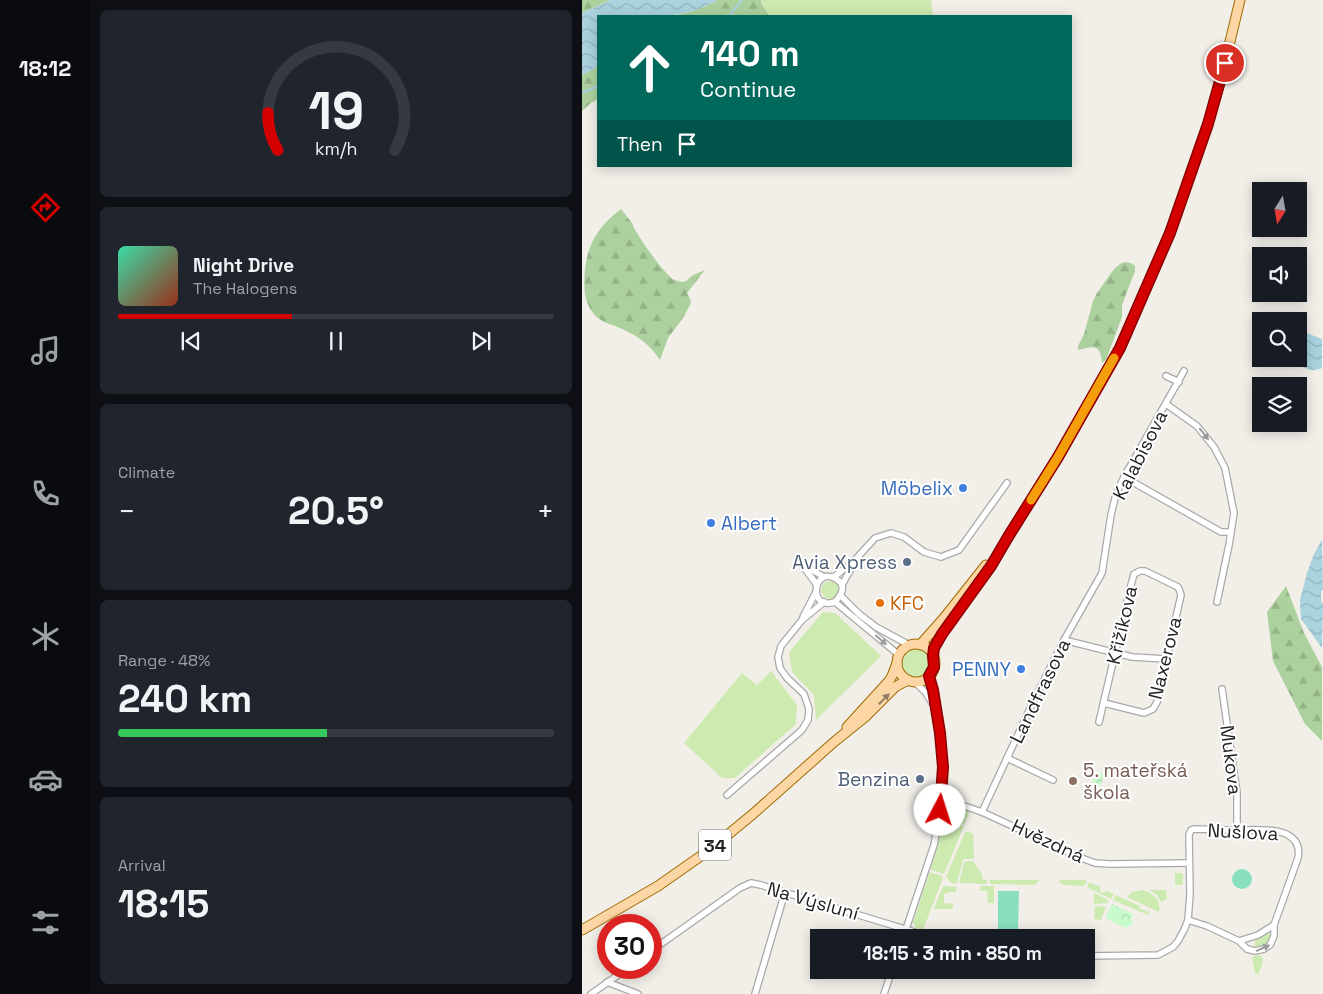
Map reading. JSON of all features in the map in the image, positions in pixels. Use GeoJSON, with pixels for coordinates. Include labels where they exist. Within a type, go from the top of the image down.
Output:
{"type":"FeatureCollection","features":[{"type":"Feature","properties":{"kind":"main road"},"geometry":{"type":"LineString","coordinates":[[1008,537],[944,618],[915,645],[904,649],[898,659],[901,674],[912,681],[921,681],[929,676],[934,667],[934,648],[942,634],[991,566],[1058,457],[1120,348],[1170,233],[1211,115],[1240,0]]}},
{"type":"Feature","properties":{"kind":"main road"},"geometry":{"type":"LineString","coordinates":[[915,645],[928,649],[933,656]]}},
{"type":"Feature","properties":{"kind":"main road","name":"34"},"geometry":{"type":"LineString","coordinates":[[834,742],[859,712],[889,681],[898,659]]}},
{"type":"Feature","properties":{"kind":"main road","name":"34"},"geometry":{"type":"LineString","coordinates":[[582,930],[658,886],[708,851],[865,717],[895,687],[912,681]]}},
{"type":"Feature","properties":{"kind":"street","name":"Kalabisova"},"geometry":{"type":"LineString","coordinates":[[1102,573],[1116,494],[1184,371]]}},
{"type":"Feature","properties":{"kind":"street"},"geometry":{"type":"LineString","coordinates":[[1166,376],[1178,382]]}},
{"type":"Feature","properties":{"kind":"street"},"geometry":{"type":"LineString","coordinates":[[1166,404],[1197,426],[1214,447],[1225,468],[1234,513],[1216,602]]}},
{"type":"Feature","properties":{"kind":"street"},"geometry":{"type":"LineString","coordinates":[[1124,477],[1221,532],[1230,532]]}},
{"type":"Feature","properties":{"kind":"street"},"geometry":{"type":"LineString","coordinates":[[834,577],[854,561],[875,538],[890,533],[904,537],[924,552],[941,556],[959,550],[1007,483]]}},
{"type":"Feature","properties":{"kind":"street"},"geometry":{"type":"LineString","coordinates":[[816,592],[824,602],[835,602],[841,596],[842,585],[854,561]]}},
{"type":"Feature","properties":{"kind":"street"},"geometry":{"type":"LineString","coordinates":[[802,620],[816,592],[816,585],[802,564],[824,577],[834,577],[842,585]]}},
{"type":"Feature","properties":{"kind":"street","name":"Křižíkova"},"geometry":{"type":"LineString","coordinates":[[1100,722],[1134,574],[1145,571],[1178,586]]}},
{"type":"Feature","properties":{"kind":"street","name":"Landfrasova"},"geometry":{"type":"LineString","coordinates":[[982,812],[1064,640],[1102,573]]}},
{"type":"Feature","properties":{"kind":"street"},"geometry":{"type":"LineString","coordinates":[[816,585],[824,577]]}},
{"type":"Feature","properties":{"kind":"street","name":"Naxerova"},"geometry":{"type":"LineString","coordinates":[[1104,703],[1144,713],[1152,709],[1157,702],[1180,596],[1178,586]]}},
{"type":"Feature","properties":{"kind":"street"},"geometry":{"type":"LineString","coordinates":[[841,596],[859,614],[876,627],[915,645]]}},
{"type":"Feature","properties":{"kind":"street"},"geometry":{"type":"LineString","coordinates":[[727,795],[802,730],[808,720],[809,709],[804,694],[787,678],[780,668],[778,657],[781,646],[802,620],[824,602]]}},
{"type":"Feature","properties":{"kind":"street"},"geometry":{"type":"LineString","coordinates":[[835,602],[898,659]]}},
{"type":"Feature","properties":{"kind":"street"},"geometry":{"type":"LineString","coordinates":[[1064,640],[1132,657],[1166,659]]}},
{"type":"Feature","properties":{"kind":"street"},"geometry":{"type":"LineString","coordinates":[[905,929],[934,845],[941,798],[942,756],[940,733],[929,676]]}},
{"type":"Feature","properties":{"kind":"street"},"geometry":{"type":"LineString","coordinates":[[912,681],[926,693],[936,710]]}},
{"type":"Feature","properties":{"kind":"street","name":"Mukova"},"geometry":{"type":"LineString","coordinates":[[1222,689],[1237,793],[1237,830]]}},
{"type":"Feature","properties":{"kind":"street"},"geometry":{"type":"LineString","coordinates":[[1007,758],[1053,780]]}},
{"type":"Feature","properties":{"kind":"street","name":"Hvězdná"},"geometry":{"type":"LineString","coordinates":[[941,798],[982,812],[1095,863],[1189,863]]}},
{"type":"Feature","properties":{"kind":"street","name":"Nušlova"},"geometry":{"type":"LineString","coordinates":[[1189,863],[1189,835],[1191,830],[1194,829],[1264,830],[1283,832],[1289,835],[1298,844],[1299,852],[1274,925]]}},
{"type":"Feature","properties":{"kind":"street"},"geometry":{"type":"LineString","coordinates":[[1095,956],[1158,955],[1172,947],[1178,941],[1188,920],[1190,894],[1189,863]]}},
{"type":"Feature","properties":{"kind":"street","name":"Na Výsluní"},"geometry":{"type":"LineString","coordinates":[[662,943],[742,886],[750,883],[905,929]]}},
{"type":"Feature","properties":{"kind":"street"},"geometry":{"type":"LineString","coordinates":[[755,994],[785,892]]}},
{"type":"Feature","properties":{"kind":"street"},"geometry":{"type":"LineString","coordinates":[[1188,920],[1207,926],[1239,941],[1252,951],[1264,949],[1270,945],[1274,936],[1274,925]]}},
{"type":"Feature","properties":{"kind":"street"},"geometry":{"type":"LineString","coordinates":[[1239,941],[1258,935],[1274,925]]}},
{"type":"Feature","properties":{"kind":"street"},"geometry":{"type":"LineString","coordinates":[[591,994],[612,979]]}},
{"type":"Feature","properties":{"kind":"street"},"geometry":{"type":"LineString","coordinates":[[884,994],[889,979]]}},
{"type":"Feature","properties":{"kind":"street"},"geometry":{"type":"LineString","coordinates":[[607,982],[638,994]]}},
{"type":"Feature","properties":{"kind":"green space"},"geometry":{"type":"Polygon","coordinates":[[[582,0],[611,0],[582,13],[582,0]]]}},
{"type":"Feature","properties":{"kind":"green space"},"geometry":{"type":"Polygon","coordinates":[[[717,0],[761,0],[768,15],[677,15],[706,6],[717,0]]]}},
{"type":"Feature","properties":{"kind":"green space"},"geometry":{"type":"Polygon","coordinates":[[[761,0],[931,0],[933,15],[768,15],[761,0]]]}},
{"type":"Feature","properties":{"kind":"green space"},"geometry":{"type":"Polygon","coordinates":[[[597,65],[597,100],[582,111],[582,75],[594,69],[597,65]]]}},
{"type":"Feature","properties":{"kind":"green space"},"geometry":{"type":"Polygon","coordinates":[[[621,209],[646,247],[672,279],[681,282],[686,281],[693,275],[705,270],[687,293],[691,301],[690,305],[668,338],[660,360],[651,348],[640,339],[598,318],[590,309],[585,295],[585,269],[590,247],[602,227],[621,209]]]}},
{"type":"Feature","properties":{"kind":"green space"},"geometry":{"type":"Polygon","coordinates":[[[1125,262],[1135,266],[1135,271],[1122,305],[1122,317],[1106,360],[1102,363],[1098,349],[1093,347],[1078,350],[1078,346],[1084,334],[1097,293],[1114,269],[1125,262]]]}},
{"type":"Feature","properties":{"kind":"green space"},"geometry":{"type":"Polygon","coordinates":[[[826,581],[834,581],[839,586],[837,597],[826,599],[821,594],[821,586],[826,581]]]}},
{"type":"Feature","properties":{"kind":"green space"},"geometry":{"type":"Polygon","coordinates":[[[1286,586],[1304,633],[1322,667],[1322,741],[1305,724],[1273,661],[1267,612],[1286,586]]]}},
{"type":"Feature","properties":{"kind":"green space"},"geometry":{"type":"Polygon","coordinates":[[[823,612],[835,613],[881,656],[816,720],[814,695],[792,672],[789,652],[823,612]]]}},
{"type":"Feature","properties":{"kind":"green space"},"geometry":{"type":"Polygon","coordinates":[[[916,649],[926,653],[930,663],[926,673],[916,677],[906,673],[902,663],[906,653],[916,649]]]}},
{"type":"Feature","properties":{"kind":"green space"},"geometry":{"type":"Polygon","coordinates":[[[771,671],[797,705],[796,724],[735,778],[722,778],[684,743],[742,673],[757,685],[771,671]]]}},
{"type":"Feature","properties":{"kind":"green space"},"geometry":{"type":"Polygon","coordinates":[[[1100,772],[1104,774],[1102,783],[1096,789],[1091,787],[1093,780],[1100,772]]]}},
{"type":"Feature","properties":{"kind":"green space"},"geometry":{"type":"Polygon","coordinates":[[[947,808],[966,809],[969,813],[964,824],[960,825],[960,822],[954,823],[954,828],[964,826],[944,874],[931,870],[931,867],[939,842],[945,811],[947,808]]]}},
{"type":"Feature","properties":{"kind":"green space"},"geometry":{"type":"Polygon","coordinates":[[[965,832],[973,834],[974,858],[963,860],[957,883],[953,884],[946,877],[965,832]]]}},
{"type":"Feature","properties":{"kind":"green space"},"geometry":{"type":"Polygon","coordinates":[[[973,861],[982,874],[982,879],[987,880],[987,884],[959,883],[964,862],[973,861]]]}},
{"type":"Feature","properties":{"kind":"green space"},"geometry":{"type":"Polygon","coordinates":[[[1242,869],[1249,872],[1252,879],[1249,886],[1242,889],[1235,886],[1232,879],[1235,872],[1242,869]]]}},
{"type":"Feature","properties":{"kind":"green space"},"geometry":{"type":"Polygon","coordinates":[[[929,873],[942,876],[943,878],[923,929],[920,929],[916,928],[913,922],[929,873]]]}},
{"type":"Feature","properties":{"kind":"green space"},"geometry":{"type":"Polygon","coordinates":[[[1175,873],[1183,875],[1182,885],[1175,885],[1175,873]]]}},
{"type":"Feature","properties":{"kind":"green space"},"geometry":{"type":"Polygon","coordinates":[[[989,880],[1040,880],[1035,885],[991,884],[989,880]]]}},
{"type":"Feature","properties":{"kind":"green space"},"geometry":{"type":"Polygon","coordinates":[[[1060,880],[1085,880],[1087,882],[1084,886],[1064,885],[1059,882],[1060,880]]]}},
{"type":"Feature","properties":{"kind":"green space"},"geometry":{"type":"Polygon","coordinates":[[[1089,882],[1100,887],[1102,893],[1107,891],[1114,894],[1111,899],[1087,887],[1089,882]]]}},
{"type":"Feature","properties":{"kind":"green space"},"geometry":{"type":"Polygon","coordinates":[[[943,886],[957,887],[956,892],[944,894],[944,903],[953,904],[953,908],[934,909],[934,908],[943,886]]]}},
{"type":"Feature","properties":{"kind":"green space"},"geometry":{"type":"Polygon","coordinates":[[[981,886],[994,886],[994,903],[988,903],[987,891],[980,891],[981,886]]]}},
{"type":"Feature","properties":{"kind":"green space"},"geometry":{"type":"Polygon","coordinates":[[[1143,890],[1156,898],[1159,904],[1159,912],[1127,897],[1132,892],[1143,890]]]}},
{"type":"Feature","properties":{"kind":"green space"},"geometry":{"type":"Polygon","coordinates":[[[1149,890],[1166,890],[1167,899],[1161,902],[1156,894],[1149,890]]]}},
{"type":"Feature","properties":{"kind":"green space"},"geometry":{"type":"Polygon","coordinates":[[[998,891],[1019,891],[1018,929],[998,929],[998,891]]]}},
{"type":"Feature","properties":{"kind":"green space"},"geometry":{"type":"Polygon","coordinates":[[[1094,893],[1108,900],[1108,903],[1094,904],[1094,893]]]}},
{"type":"Feature","properties":{"kind":"green space"},"geometry":{"type":"Polygon","coordinates":[[[1116,895],[1140,906],[1139,908],[1148,912],[1149,910],[1148,915],[1113,900],[1116,895]]]}},
{"type":"Feature","properties":{"kind":"green space"},"geometry":{"type":"Polygon","coordinates":[[[1112,904],[1133,914],[1131,919],[1133,923],[1125,928],[1108,919],[1106,917],[1112,904]]]}},
{"type":"Feature","properties":{"kind":"green space"},"geometry":{"type":"Polygon","coordinates":[[[1095,906],[1106,907],[1101,920],[1094,919],[1095,906]]]}},
{"type":"Feature","properties":{"kind":"green space"},"geometry":{"type":"Polygon","coordinates":[[[1269,933],[1271,937],[1268,942],[1254,948],[1254,940],[1269,933]]]}},
{"type":"Feature","properties":{"kind":"green space"},"geometry":{"type":"Polygon","coordinates":[[[1259,955],[1263,958],[1258,975],[1255,973],[1252,957],[1259,955]]]}},
{"type":"Feature","properties":{"kind":"water"},"geometry":{"type":"Polygon","coordinates":[[[611,0],[717,0],[704,7],[675,15],[597,15],[597,65],[594,69],[582,75],[582,13],[611,0]]]}},
{"type":"Feature","properties":{"kind":"water"},"geometry":{"type":"Polygon","coordinates":[[[1307,333],[1322,339],[1322,368],[1317,370],[1303,367],[1307,367],[1307,333]]]}},
{"type":"Feature","properties":{"kind":"water"},"geometry":{"type":"Polygon","coordinates":[[[1322,540],[1322,648],[1301,619],[1300,600],[1307,573],[1322,540]]]}},
{"type":"Feature","properties":{"kind":"waterway"},"geometry":{"type":"LineString","coordinates":[[730,15],[742,0]]}},
{"type":"Feature","properties":{"kind":"waterway"},"geometry":{"type":"LineString","coordinates":[[582,93],[597,86]]}},
{"type":"Feature","properties":{"kind":"slow traffic"},"geometry":{"type":"LineString","coordinates":[[1031,500],[1058,457],[1114,358]]}},
{"type":"Feature","properties":{"kind":"place","name":"Möbelix"},"geometry":{"type":"Point","coordinates":[963,488]}},
{"type":"Feature","properties":{"kind":"place","name":"Albert"},"geometry":{"type":"Point","coordinates":[711,523]}},
{"type":"Feature","properties":{"kind":"place","name":"Avia Xpress"},"geometry":{"type":"Point","coordinates":[907,562]}},
{"type":"Feature","properties":{"kind":"place","name":"KFC"},"geometry":{"type":"Point","coordinates":[880,603]}},
{"type":"Feature","properties":{"kind":"place","name":"PENNY"},"geometry":{"type":"Point","coordinates":[1021,669]}},
{"type":"Feature","properties":{"kind":"place","name":"Benzina"},"geometry":{"type":"Point","coordinates":[920,779]}},
{"type":"Feature","properties":{"kind":"place","name":"5. mateřská škola"},"geometry":{"type":"Point","coordinates":[1073,781]}},
{"type":"Feature","properties":{"kind":"route"},"geometry":{"type":"LineString","coordinates":[[940,810],[943,767],[940,733],[929,676],[934,667],[934,648],[991,566],[1058,457],[1120,348],[1170,233],[1208,124],[1225,63]]}}]}
